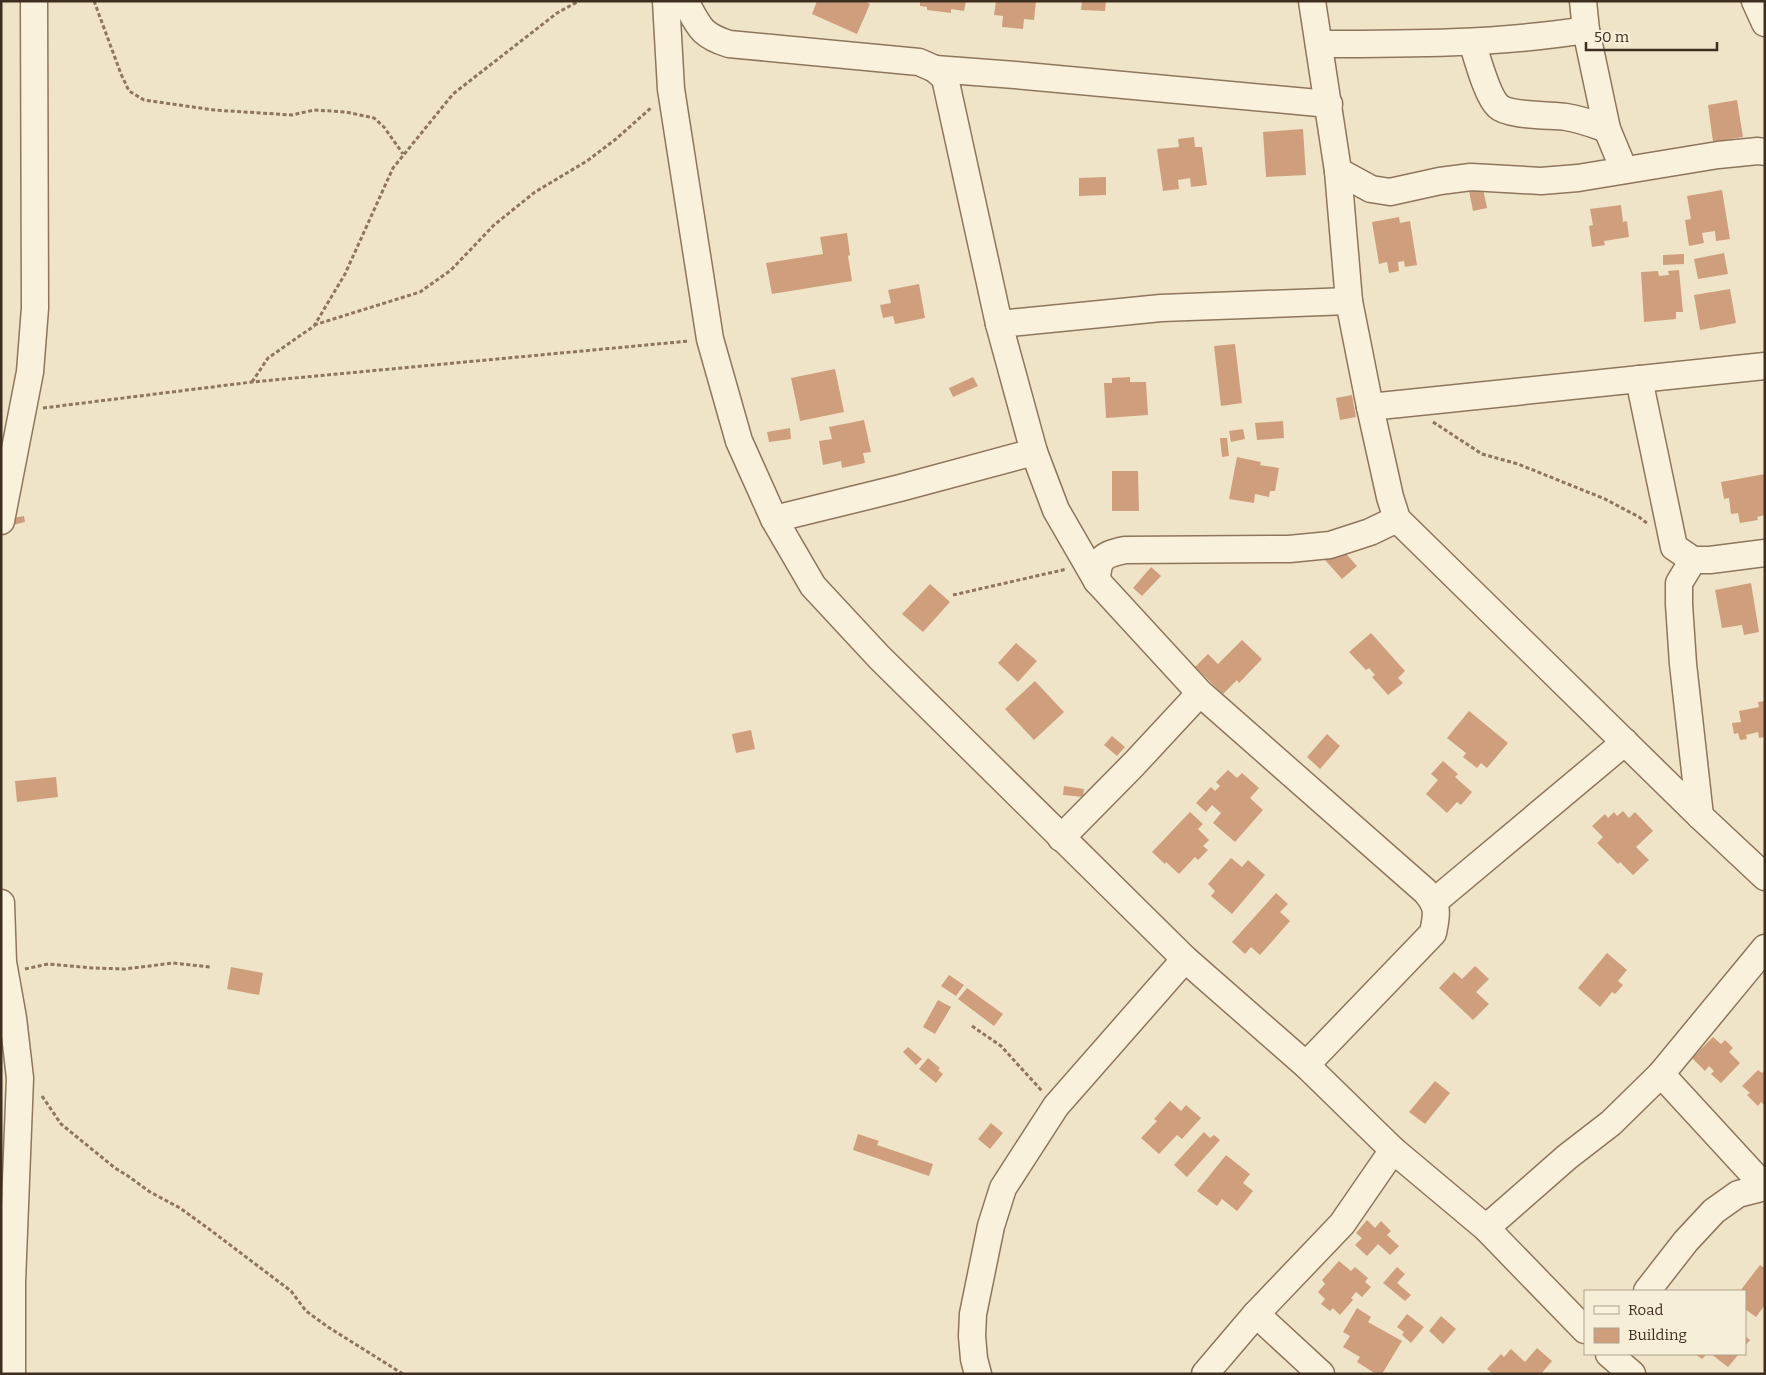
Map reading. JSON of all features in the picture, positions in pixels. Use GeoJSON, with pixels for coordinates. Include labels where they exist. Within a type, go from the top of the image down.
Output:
{"type":"FeatureCollection","features":[{"type":"Feature","properties":{"kind":"street"},"geometry":{"type":"LineString","coordinates":[[1,521],[30,372],[35,308],[34,1]]}},
{"type":"Feature","properties":{"kind":"street"},"geometry":{"type":"LineString","coordinates":[[666,1],[670,89],[710,339],[739,441],[774,519],[813,586],[880,657],[1060,838],[1185,959],[1306,1064],[1393,1150],[1486,1228],[1584,1329]]}},
{"type":"Feature","properties":{"kind":"street"},"geometry":{"type":"LineString","coordinates":[[684,1],[700,28],[712,38],[729,44],[919,62],[935,69],[945,78],[999,324],[1034,452],[1056,510],[1092,573],[1200,693],[1410,878],[1434,902],[1437,917],[1433,933],[1306,1064]]}},
{"type":"Feature","properties":{"kind":"street"},"geometry":{"type":"LineString","coordinates":[[1312,1],[1338,171],[1350,301],[1370,407],[1390,497],[1397,519],[1700,816],[1765,877]]}},
{"type":"Feature","properties":{"kind":"street"},"geometry":{"type":"LineString","coordinates":[[1583,1],[1586,30],[1606,129],[1624,170]]}},
{"type":"Feature","properties":{"kind":"street"},"geometry":{"type":"LineString","coordinates":[[1755,1],[1765,23]]}},
{"type":"Feature","properties":{"kind":"street"},"geometry":{"type":"LineString","coordinates":[[1319,44],[1472,42],[1545,36],[1586,30]]}},
{"type":"Feature","properties":{"kind":"street"},"geometry":{"type":"LineString","coordinates":[[1472,42],[1491,96],[1498,107],[1511,112],[1586,121],[1606,129]]}},
{"type":"Feature","properties":{"kind":"street"},"geometry":{"type":"LineString","coordinates":[[935,69],[1015,74],[1329,104]]}},
{"type":"Feature","properties":{"kind":"street"},"geometry":{"type":"LineString","coordinates":[[1338,171],[1371,189],[1390,192],[1440,181],[1471,177],[1540,181],[1578,178],[1718,155],[1765,152]]}},
{"type":"Feature","properties":{"kind":"street"},"geometry":{"type":"LineString","coordinates":[[999,324],[1161,308],[1350,301]]}},
{"type":"Feature","properties":{"kind":"street"},"geometry":{"type":"LineString","coordinates":[[1370,407],[1765,366]]}},
{"type":"Feature","properties":{"kind":"street"},"geometry":{"type":"LineString","coordinates":[[1639,379],[1684,554],[1679,604],[1683,664],[1700,816]]}},
{"type":"Feature","properties":{"kind":"street"},"geometry":{"type":"LineString","coordinates":[[774,519],[1034,452]]}},
{"type":"Feature","properties":{"kind":"street"},"geometry":{"type":"LineString","coordinates":[[1092,573],[1102,558],[1125,550],[1289,549],[1330,545],[1370,532],[1397,519]]}},
{"type":"Feature","properties":{"kind":"street"},"geometry":{"type":"LineString","coordinates":[[1684,554],[1710,560],[1765,553]]}},
{"type":"Feature","properties":{"kind":"street"},"geometry":{"type":"LineString","coordinates":[[1060,838],[1134,764],[1200,693]]}},
{"type":"Feature","properties":{"kind":"street"},"geometry":{"type":"LineString","coordinates":[[1434,902],[1625,742]]}},
{"type":"Feature","properties":{"kind":"street"},"geometry":{"type":"LineString","coordinates":[[1,903],[3,966],[20,1078],[12,1282],[12,1374]]}},
{"type":"Feature","properties":{"kind":"street"},"geometry":{"type":"LineString","coordinates":[[1486,1228],[1568,1157],[1612,1123],[1661,1074],[1765,948]]}},
{"type":"Feature","properties":{"kind":"street"},"geometry":{"type":"LineString","coordinates":[[978,1374],[974,1359],[972,1336],[973,1314],[991,1226],[1003,1188],[1056,1106],[1185,959]]}},
{"type":"Feature","properties":{"kind":"street"},"geometry":{"type":"LineString","coordinates":[[1648,1290],[1686,1241],[1714,1212],[1738,1194],[1765,1187],[1661,1074]]}},
{"type":"Feature","properties":{"kind":"street"},"geometry":{"type":"LineString","coordinates":[[1204,1374],[1256,1314],[1342,1224],[1393,1150]]}},
{"type":"Feature","properties":{"kind":"street"},"geometry":{"type":"LineString","coordinates":[[1256,1314],[1321,1374]]}},
{"type":"Feature","properties":{"kind":"street"},"geometry":{"type":"LineString","coordinates":[[1610,1355],[1632,1374]]}},
{"type":"Feature","properties":{"kind":"path"},"geometry":{"type":"LineString","coordinates":[[94,1],[129,91],[144,100],[214,110],[292,115],[314,110],[346,112],[374,118],[384,127],[403,154]]}},
{"type":"Feature","properties":{"kind":"path"},"geometry":{"type":"LineString","coordinates":[[314,326],[345,274],[393,168],[403,154],[453,94],[557,13],[578,1]]}},
{"type":"Feature","properties":{"kind":"path"},"geometry":{"type":"LineString","coordinates":[[252,382],[268,358],[314,326],[420,292],[451,270],[494,225],[535,192],[587,160],[616,139],[670,89]]}},
{"type":"Feature","properties":{"kind":"path"},"geometry":{"type":"LineString","coordinates":[[23,410],[252,382],[710,339]]}},
{"type":"Feature","properties":{"kind":"path"},"geometry":{"type":"LineString","coordinates":[[1404,403],[1482,454],[1518,464],[1605,499],[1639,516],[1684,554]]}},
{"type":"Feature","properties":{"kind":"path"},"geometry":{"type":"LineString","coordinates":[[953,595],[1092,573]]}},
{"type":"Feature","properties":{"kind":"path"},"geometry":{"type":"LineString","coordinates":[[3,966],[48,964],[126,969],[173,963],[210,967]]}},
{"type":"Feature","properties":{"kind":"path"},"geometry":{"type":"LineString","coordinates":[[972,1026],[1001,1046],[1056,1106]]}},
{"type":"Feature","properties":{"kind":"path"},"geometry":{"type":"LineString","coordinates":[[20,1078],[41,1094],[61,1124],[115,1168],[150,1192],[180,1208],[209,1229],[292,1291],[306,1311],[328,1327],[403,1374]]}},
{"type":"Feature","properties":{"kind":"building"},"geometry":{"type":"Polygon","coordinates":[[[817,1],[864,1],[870,4],[857,34],[812,14],[817,1]]]}},
{"type":"Feature","properties":{"kind":"building"},"geometry":{"type":"Polygon","coordinates":[[[920,1],[966,1],[964,11],[951,9],[951,13],[927,10],[927,7],[920,6],[920,1]]]}},
{"type":"Feature","properties":{"kind":"building"},"geometry":{"type":"Polygon","coordinates":[[[996,1],[1036,1],[1034,20],[1024,19],[1023,29],[1002,27],[1003,16],[994,15],[996,1]]]}},
{"type":"Feature","properties":{"kind":"building"},"geometry":{"type":"Polygon","coordinates":[[[1082,1],[1106,1],[1105,11],[1081,10],[1082,1]]]}},
{"type":"Feature","properties":{"kind":"building"},"geometry":{"type":"Polygon","coordinates":[[[1737,100],[1743,137],[1713,142],[1708,105],[1737,100]]]}},
{"type":"Feature","properties":{"kind":"building"},"geometry":{"type":"Polygon","coordinates":[[[1303,129],[1306,175],[1266,177],[1263,132],[1303,129]]]}},
{"type":"Feature","properties":{"kind":"building"},"geometry":{"type":"Polygon","coordinates":[[[1194,137],[1195,147],[1202,147],[1207,185],[1191,187],[1190,178],[1178,180],[1179,189],[1163,191],[1157,149],[1179,147],[1178,139],[1194,137]]]}},
{"type":"Feature","properties":{"kind":"building"},"geometry":{"type":"Polygon","coordinates":[[[1106,177],[1106,195],[1079,196],[1079,178],[1106,177]]]}},
{"type":"Feature","properties":{"kind":"building"},"geometry":{"type":"Polygon","coordinates":[[[1483,189],[1487,208],[1473,211],[1469,191],[1483,189]]]}},
{"type":"Feature","properties":{"kind":"building"},"geometry":{"type":"Polygon","coordinates":[[[1722,190],[1730,239],[1716,241],[1715,231],[1702,233],[1704,243],[1689,246],[1685,220],[1691,219],[1687,196],[1722,190]]]}},
{"type":"Feature","properties":{"kind":"building"},"geometry":{"type":"Polygon","coordinates":[[[1621,205],[1623,222],[1627,221],[1629,237],[1604,241],[1605,245],[1592,247],[1589,226],[1593,225],[1590,209],[1621,205]]]}},
{"type":"Feature","properties":{"kind":"building"},"geometry":{"type":"Polygon","coordinates":[[[1399,217],[1400,223],[1410,221],[1417,265],[1405,267],[1404,261],[1398,262],[1399,271],[1389,273],[1387,262],[1379,264],[1372,222],[1399,217]]]}},
{"type":"Feature","properties":{"kind":"building"},"geometry":{"type":"Polygon","coordinates":[[[847,233],[852,281],[772,294],[766,263],[823,254],[820,237],[847,233]]]}},
{"type":"Feature","properties":{"kind":"building"},"geometry":{"type":"Polygon","coordinates":[[[1724,253],[1728,274],[1698,279],[1694,259],[1724,253]]]}},
{"type":"Feature","properties":{"kind":"building"},"geometry":{"type":"Polygon","coordinates":[[[1684,254],[1684,264],[1663,265],[1663,255],[1684,254]]]}},
{"type":"Feature","properties":{"kind":"building"},"geometry":{"type":"Polygon","coordinates":[[[1679,270],[1683,312],[1676,312],[1676,319],[1644,322],[1641,272],[1658,271],[1659,276],[1669,275],[1668,271],[1679,270]]]}},
{"type":"Feature","properties":{"kind":"building"},"geometry":{"type":"Polygon","coordinates":[[[919,284],[925,318],[895,324],[893,316],[883,318],[880,305],[891,303],[888,290],[919,284]]]}},
{"type":"Feature","properties":{"kind":"building"},"geometry":{"type":"Polygon","coordinates":[[[1730,289],[1736,323],[1700,330],[1694,295],[1730,289]]]}},
{"type":"Feature","properties":{"kind":"building"},"geometry":{"type":"Polygon","coordinates":[[[1235,344],[1242,403],[1221,406],[1214,346],[1235,344]]]}},
{"type":"Feature","properties":{"kind":"building"},"geometry":{"type":"Polygon","coordinates":[[[835,369],[844,412],[800,421],[791,378],[835,369]]]}},
{"type":"Feature","properties":{"kind":"building"},"geometry":{"type":"Polygon","coordinates":[[[973,377],[978,386],[953,397],[949,388],[973,377]]]}},
{"type":"Feature","properties":{"kind":"building"},"geometry":{"type":"Polygon","coordinates":[[[1130,377],[1130,382],[1146,382],[1148,415],[1106,418],[1104,383],[1112,383],[1112,378],[1130,377]]]}},
{"type":"Feature","properties":{"kind":"building"},"geometry":{"type":"Polygon","coordinates":[[[1352,395],[1356,417],[1340,420],[1336,398],[1352,395]]]}},
{"type":"Feature","properties":{"kind":"building"},"geometry":{"type":"Polygon","coordinates":[[[864,420],[871,452],[863,453],[865,463],[842,468],[841,461],[823,465],[819,441],[832,439],[829,427],[864,420]]]}},
{"type":"Feature","properties":{"kind":"building"},"geometry":{"type":"Polygon","coordinates":[[[1283,421],[1284,438],[1257,440],[1255,423],[1283,421]]]}},
{"type":"Feature","properties":{"kind":"building"},"geometry":{"type":"Polygon","coordinates":[[[790,428],[791,439],[769,442],[767,432],[790,428]]]}},
{"type":"Feature","properties":{"kind":"building"},"geometry":{"type":"Polygon","coordinates":[[[1243,429],[1245,439],[1231,442],[1229,431],[1243,429]]]}},
{"type":"Feature","properties":{"kind":"building"},"geometry":{"type":"Polygon","coordinates":[[[1220,438],[1227,438],[1229,456],[1222,457],[1220,438]]]}},
{"type":"Feature","properties":{"kind":"building"},"geometry":{"type":"Polygon","coordinates":[[[1237,457],[1261,462],[1260,465],[1279,468],[1275,491],[1270,491],[1269,497],[1255,494],[1254,503],[1229,499],[1237,457]]]}},
{"type":"Feature","properties":{"kind":"building"},"geometry":{"type":"Polygon","coordinates":[[[1112,471],[1138,471],[1139,511],[1112,511],[1112,471]]]}},
{"type":"Feature","properties":{"kind":"building"},"geometry":{"type":"Polygon","coordinates":[[[1765,474],[1765,515],[1757,517],[1758,520],[1740,523],[1738,513],[1731,514],[1729,498],[1724,499],[1721,482],[1765,474]]]}},
{"type":"Feature","properties":{"kind":"building"},"geometry":{"type":"Polygon","coordinates":[[[24,516],[25,522],[9,526],[8,519],[24,516]]]}},
{"type":"Feature","properties":{"kind":"building"},"geometry":{"type":"Polygon","coordinates":[[[1340,547],[1357,566],[1342,579],[1325,560],[1340,547]]]}},
{"type":"Feature","properties":{"kind":"building"},"geometry":{"type":"Polygon","coordinates":[[[1151,567],[1161,576],[1142,596],[1133,588],[1151,567]]]}},
{"type":"Feature","properties":{"kind":"building"},"geometry":{"type":"Polygon","coordinates":[[[1751,583],[1759,632],[1744,635],[1742,625],[1722,628],[1715,590],[1751,583]]]}},
{"type":"Feature","properties":{"kind":"building"},"geometry":{"type":"Polygon","coordinates":[[[930,584],[950,602],[923,632],[902,614],[930,584]]]}},
{"type":"Feature","properties":{"kind":"building"},"geometry":{"type":"Polygon","coordinates":[[[1371,633],[1405,671],[1398,678],[1403,683],[1388,695],[1372,677],[1375,675],[1369,668],[1366,670],[1349,652],[1371,633]]]}},
{"type":"Feature","properties":{"kind":"building"},"geometry":{"type":"Polygon","coordinates":[[[1242,640],[1262,659],[1239,683],[1237,680],[1223,694],[1195,667],[1208,654],[1218,664],[1242,640]]]}},
{"type":"Feature","properties":{"kind":"building"},"geometry":{"type":"Polygon","coordinates":[[[1016,643],[1037,661],[1018,682],[998,663],[1016,643]]]}},
{"type":"Feature","properties":{"kind":"building"},"geometry":{"type":"Polygon","coordinates":[[[1035,681],[1064,712],[1034,740],[1005,709],[1035,681]]]}},
{"type":"Feature","properties":{"kind":"building"},"geometry":{"type":"Polygon","coordinates":[[[1765,701],[1765,737],[1759,738],[1758,732],[1746,735],[1747,739],[1740,740],[1738,733],[1734,734],[1732,723],[1741,722],[1739,711],[1759,707],[1758,702],[1765,701]]]}},
{"type":"Feature","properties":{"kind":"building"},"geometry":{"type":"Polygon","coordinates":[[[1469,711],[1508,743],[1487,768],[1481,763],[1477,768],[1463,757],[1466,753],[1447,738],[1469,711]]]}},
{"type":"Feature","properties":{"kind":"building"},"geometry":{"type":"Polygon","coordinates":[[[751,730],[755,749],[736,753],[732,734],[751,730]]]}},
{"type":"Feature","properties":{"kind":"building"},"geometry":{"type":"Polygon","coordinates":[[[1327,734],[1340,746],[1320,769],[1307,757],[1327,734]]]}},
{"type":"Feature","properties":{"kind":"building"},"geometry":{"type":"Polygon","coordinates":[[[1112,736],[1125,747],[1117,756],[1104,745],[1112,736]]]}},
{"type":"Feature","properties":{"kind":"building"},"geometry":{"type":"Polygon","coordinates":[[[1443,761],[1458,774],[1455,777],[1472,792],[1461,805],[1457,802],[1447,813],[1426,794],[1438,780],[1431,774],[1443,761]]]}},
{"type":"Feature","properties":{"kind":"building"},"geometry":{"type":"Polygon","coordinates":[[[1228,770],[1237,778],[1242,773],[1259,788],[1250,798],[1263,810],[1235,842],[1213,823],[1221,813],[1212,805],[1206,812],[1196,803],[1211,787],[1215,791],[1220,786],[1216,782],[1228,770]]]}},
{"type":"Feature","properties":{"kind":"building"},"geometry":{"type":"Polygon","coordinates":[[[56,777],[58,797],[17,802],[15,781],[56,777]]]}},
{"type":"Feature","properties":{"kind":"building"},"geometry":{"type":"Polygon","coordinates":[[[1064,786],[1084,789],[1083,797],[1063,795],[1064,786]]]}},
{"type":"Feature","properties":{"kind":"building"},"geometry":{"type":"Polygon","coordinates":[[[1623,811],[1629,818],[1635,812],[1653,831],[1636,847],[1649,860],[1633,875],[1620,862],[1618,864],[1597,843],[1603,837],[1592,826],[1605,814],[1608,818],[1614,812],[1617,816],[1623,811]]]}},
{"type":"Feature","properties":{"kind":"building"},"geometry":{"type":"Polygon","coordinates":[[[1190,812],[1203,824],[1198,829],[1209,840],[1203,846],[1208,850],[1198,860],[1195,857],[1179,874],[1152,852],[1190,812]]]}},
{"type":"Feature","properties":{"kind":"building"},"geometry":{"type":"Polygon","coordinates":[[[1231,858],[1242,867],[1248,860],[1265,875],[1232,914],[1211,896],[1215,891],[1208,884],[1231,858]]]}},
{"type":"Feature","properties":{"kind":"building"},"geometry":{"type":"Polygon","coordinates":[[[1276,893],[1288,904],[1280,912],[1290,921],[1260,955],[1251,947],[1245,954],[1232,942],[1276,893]]]}},
{"type":"Feature","properties":{"kind":"building"},"geometry":{"type":"Polygon","coordinates":[[[1607,953],[1627,970],[1618,981],[1623,985],[1615,994],[1612,992],[1600,1007],[1578,988],[1607,953]]]}},
{"type":"Feature","properties":{"kind":"building"},"geometry":{"type":"Polygon","coordinates":[[[1475,966],[1489,979],[1476,992],[1489,1004],[1473,1020],[1439,988],[1454,972],[1462,979],[1475,966]]]}},
{"type":"Feature","properties":{"kind":"building"},"geometry":{"type":"Polygon","coordinates":[[[231,967],[263,973],[259,995],[227,989],[231,967]]]}},
{"type":"Feature","properties":{"kind":"building"},"geometry":{"type":"Polygon","coordinates":[[[949,975],[964,985],[956,996],[941,986],[949,975]]]}},
{"type":"Feature","properties":{"kind":"building"},"geometry":{"type":"Polygon","coordinates":[[[967,988],[1003,1014],[994,1026],[958,999],[967,988]]]}},
{"type":"Feature","properties":{"kind":"building"},"geometry":{"type":"Polygon","coordinates":[[[938,1000],[951,1007],[935,1034],[923,1027],[938,1000]]]}},
{"type":"Feature","properties":{"kind":"building"},"geometry":{"type":"Polygon","coordinates":[[[1713,1037],[1721,1044],[1725,1040],[1733,1048],[1729,1052],[1740,1063],[1721,1083],[1711,1074],[1714,1071],[1709,1066],[1705,1071],[1692,1058],[1713,1037]]]}},
{"type":"Feature","properties":{"kind":"building"},"geometry":{"type":"Polygon","coordinates":[[[908,1047],[922,1059],[916,1065],[903,1052],[908,1047]]]}},
{"type":"Feature","properties":{"kind":"building"},"geometry":{"type":"Polygon","coordinates":[[[928,1058],[940,1068],[938,1070],[943,1074],[936,1083],[919,1069],[928,1058]]]}},
{"type":"Feature","properties":{"kind":"building"},"geometry":{"type":"Polygon","coordinates":[[[1758,1070],[1762,1073],[1765,1070],[1765,1106],[1761,1102],[1758,1106],[1747,1095],[1750,1093],[1742,1086],[1758,1070]]]}},
{"type":"Feature","properties":{"kind":"building"},"geometry":{"type":"Polygon","coordinates":[[[1435,1081],[1450,1093],[1425,1124],[1409,1112],[1435,1081]]]}},
{"type":"Feature","properties":{"kind":"building"},"geometry":{"type":"Polygon","coordinates":[[[1170,1101],[1181,1111],[1186,1105],[1201,1118],[1182,1139],[1177,1135],[1159,1154],[1141,1138],[1157,1121],[1154,1119],[1170,1101]]]}},
{"type":"Feature","properties":{"kind":"building"},"geometry":{"type":"Polygon","coordinates":[[[991,1123],[1003,1133],[990,1149],[978,1139],[991,1123]]]}},
{"type":"Feature","properties":{"kind":"building"},"geometry":{"type":"Polygon","coordinates":[[[1204,1132],[1210,1138],[1214,1135],[1220,1140],[1187,1177],[1174,1165],[1204,1132]]]}},
{"type":"Feature","properties":{"kind":"building"},"geometry":{"type":"Polygon","coordinates":[[[858,1134],[879,1141],[877,1145],[933,1164],[929,1176],[853,1150],[858,1134]]]}},
{"type":"Feature","properties":{"kind":"building"},"geometry":{"type":"Polygon","coordinates":[[[1226,1155],[1250,1174],[1243,1183],[1253,1191],[1237,1211],[1222,1199],[1217,1206],[1197,1191],[1226,1155]]]}},
{"type":"Feature","properties":{"kind":"building"},"geometry":{"type":"Polygon","coordinates":[[[1367,1220],[1375,1228],[1381,1221],[1391,1231],[1387,1235],[1399,1246],[1390,1255],[1378,1244],[1367,1256],[1355,1245],[1362,1238],[1356,1233],[1367,1220]]]}},
{"type":"Feature","properties":{"kind":"building"},"geometry":{"type":"Polygon","coordinates":[[[1339,1261],[1351,1271],[1355,1267],[1368,1278],[1365,1282],[1371,1287],[1362,1297],[1356,1292],[1351,1298],[1353,1300],[1340,1315],[1333,1308],[1330,1311],[1321,1304],[1325,1299],[1318,1292],[1325,1284],[1322,1280],[1339,1261]]]}},
{"type":"Feature","properties":{"kind":"building"},"geometry":{"type":"Polygon","coordinates":[[[1760,1265],[1765,1268],[1765,1305],[1756,1317],[1746,1310],[1746,1290],[1741,1290],[1760,1265]]]}},
{"type":"Feature","properties":{"kind":"building"},"geometry":{"type":"Polygon","coordinates":[[[1397,1267],[1405,1274],[1397,1283],[1411,1295],[1405,1301],[1383,1283],[1397,1267]]]}},
{"type":"Feature","properties":{"kind":"building"},"geometry":{"type":"Polygon","coordinates":[[[1357,1308],[1371,1317],[1368,1322],[1402,1341],[1382,1374],[1376,1374],[1357,1362],[1360,1357],[1343,1347],[1350,1336],[1343,1332],[1357,1308]]]}},
{"type":"Feature","properties":{"kind":"building"},"geometry":{"type":"Polygon","coordinates":[[[1407,1314],[1424,1327],[1411,1343],[1402,1335],[1404,1332],[1397,1327],[1407,1314]]]}},
{"type":"Feature","properties":{"kind":"building"},"geometry":{"type":"Polygon","coordinates":[[[1441,1316],[1456,1329],[1443,1344],[1429,1331],[1441,1316]]]}},
{"type":"Feature","properties":{"kind":"building"},"geometry":{"type":"Polygon","coordinates":[[[1746,1337],[1750,1340],[1746,1345],[1746,1337]]]}},
{"type":"Feature","properties":{"kind":"building"},"geometry":{"type":"Polygon","coordinates":[[[1537,1348],[1552,1361],[1541,1374],[1493,1374],[1487,1369],[1501,1354],[1504,1357],[1511,1349],[1525,1362],[1537,1348]]]}},
{"type":"Feature","properties":{"kind":"building"},"geometry":{"type":"Polygon","coordinates":[[[1696,1355],[1706,1355],[1702,1359],[1696,1355]]]}},
{"type":"Feature","properties":{"kind":"building"},"geometry":{"type":"Polygon","coordinates":[[[1712,1355],[1738,1355],[1728,1367],[1712,1355]]]}}]}
